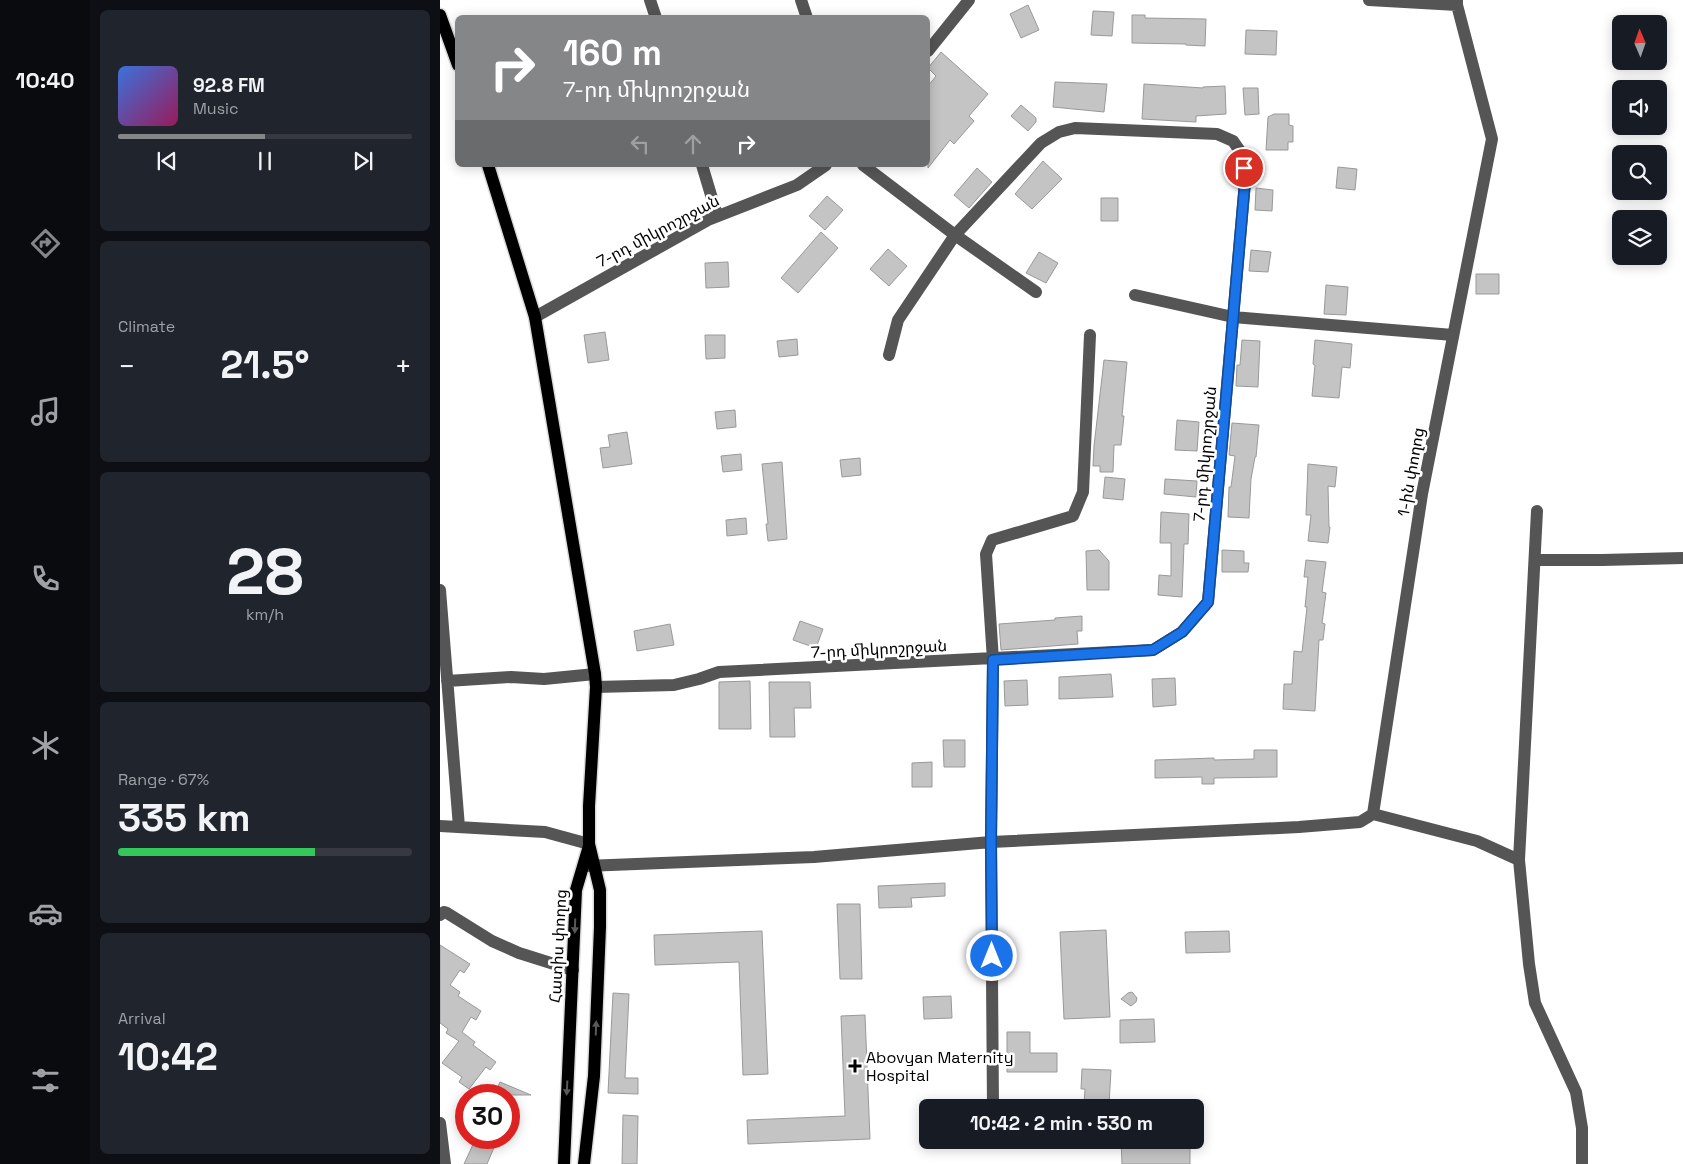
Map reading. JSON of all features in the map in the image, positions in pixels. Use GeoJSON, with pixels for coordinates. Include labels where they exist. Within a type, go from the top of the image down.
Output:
{"type":"FeatureCollection","features":[{"type":"Feature","properties":{"kind":"main road"},"geometry":{"type":"LineString","coordinates":[[440,16],[455,57]]}},
{"type":"Feature","properties":{"kind":"main road","name":"Հատիս փողոց"},"geometry":{"type":"LineString","coordinates":[[489,167],[535,317],[595,681],[589,806],[589,866],[576,890],[564,1164]]}},
{"type":"Feature","properties":{"kind":"main road","name":"Հատիս փողոց"},"geometry":{"type":"LineString","coordinates":[[584,1164],[594,1076],[600,927],[600,890],[589,866]]}},
{"type":"Feature","properties":{"kind":"street"},"geometry":{"type":"LineString","coordinates":[[650,0],[655,15]]}},
{"type":"Feature","properties":{"kind":"street"},"geometry":{"type":"LineString","coordinates":[[801,0],[806,15]]}},
{"type":"Feature","properties":{"kind":"street"},"geometry":{"type":"LineString","coordinates":[[930,49],[969,0]]}},
{"type":"Feature","properties":{"kind":"street"},"geometry":{"type":"LineString","coordinates":[[1369,0],[1457,3]]}},
{"type":"Feature","properties":{"kind":"street","name":"1-ին փողոց"},"geometry":{"type":"LineString","coordinates":[[1374,814],[1422,494],[1492,139],[1457,3]]}},
{"type":"Feature","properties":{"kind":"street","name":"7-րդ միկրոշրջան"},"geometry":{"type":"LineString","coordinates":[[447,681],[511,677],[674,684],[699,679],[719,672],[993,660],[1153,650],[1182,632],[1208,602],[1245,182],[1242,154],[1233,141],[1217,134],[1075,128],[1059,132],[1041,143],[955,235],[898,320],[889,355]]}},
{"type":"Feature","properties":{"kind":"street"},"geometry":{"type":"LineString","coordinates":[[703,167],[717,215]]}},
{"type":"Feature","properties":{"kind":"street","name":"7-րդ միկրոշրջան"},"geometry":{"type":"LineString","coordinates":[[535,317],[717,215],[797,185],[823,167]]}},
{"type":"Feature","properties":{"kind":"street"},"geometry":{"type":"LineString","coordinates":[[866,167],[955,235],[1036,292]]}},
{"type":"Feature","properties":{"kind":"street"},"geometry":{"type":"LineString","coordinates":[[1134,295],[1233,317],[1453,335]]}},
{"type":"Feature","properties":{"kind":"street"},"geometry":{"type":"LineString","coordinates":[[993,1099],[991,842],[993,660],[986,554],[992,540],[1073,516],[1083,492],[1090,335]]}},
{"type":"Feature","properties":{"kind":"street"},"geometry":{"type":"LineString","coordinates":[[1537,511],[1519,860],[1529,964],[1535,1003],[1576,1092],[1582,1128],[1582,1164]]}},
{"type":"Feature","properties":{"kind":"street"},"geometry":{"type":"LineString","coordinates":[[1534,560],[1683,558]]}},
{"type":"Feature","properties":{"kind":"street"},"geometry":{"type":"LineString","coordinates":[[440,590],[459,827]]}},
{"type":"Feature","properties":{"kind":"street"},"geometry":{"type":"LineString","coordinates":[[589,866],[814,857],[991,842],[1299,827],[1360,822],[1374,814],[1477,841],[1519,860]]}},
{"type":"Feature","properties":{"kind":"street"},"geometry":{"type":"LineString","coordinates":[[440,826],[545,832],[590,844]]}},
{"type":"Feature","properties":{"kind":"street"},"geometry":{"type":"LineString","coordinates":[[440,915],[444,912],[447,913],[492,941],[510,949],[573,970]]}},
{"type":"Feature","properties":{"kind":"street"},"geometry":{"type":"LineString","coordinates":[[440,1122],[445,1164]]}},
{"type":"Feature","properties":{"kind":"building"},"geometry":{"type":"Polygon","coordinates":[[[1028,5],[1039,30],[1021,38],[1010,14],[1028,5]]]}},
{"type":"Feature","properties":{"kind":"building"},"geometry":{"type":"Polygon","coordinates":[[[1093,11],[1114,12],[1112,36],[1091,35],[1093,11]]]}},
{"type":"Feature","properties":{"kind":"building"},"geometry":{"type":"Polygon","coordinates":[[[1132,15],[1145,15],[1145,18],[1206,19],[1205,46],[1132,43],[1132,15]]]}},
{"type":"Feature","properties":{"kind":"building"},"geometry":{"type":"Polygon","coordinates":[[[1246,30],[1277,31],[1276,55],[1245,54],[1246,30]]]}},
{"type":"Feature","properties":{"kind":"building"},"geometry":{"type":"Polygon","coordinates":[[[941,52],[988,94],[969,116],[974,121],[954,144],[950,140],[930,165],[930,84],[936,76],[930,70],[930,66],[941,52]]]}},
{"type":"Feature","properties":{"kind":"building"},"geometry":{"type":"Polygon","coordinates":[[[1055,82],[1107,84],[1104,112],[1053,107],[1055,82]]]}},
{"type":"Feature","properties":{"kind":"building"},"geometry":{"type":"Polygon","coordinates":[[[1144,84],[1203,88],[1225,86],[1226,114],[1196,116],[1196,122],[1142,119],[1144,84]]]}},
{"type":"Feature","properties":{"kind":"building"},"geometry":{"type":"Polygon","coordinates":[[[1243,88],[1258,88],[1259,114],[1245,115],[1243,88]]]}},
{"type":"Feature","properties":{"kind":"building"},"geometry":{"type":"Polygon","coordinates":[[[1021,105],[1036,118],[1036,122],[1028,131],[1011,116],[1021,105]]]}},
{"type":"Feature","properties":{"kind":"building"},"geometry":{"type":"Polygon","coordinates":[[[1274,114],[1289,114],[1289,125],[1293,126],[1293,142],[1288,142],[1288,150],[1266,150],[1268,117],[1274,114]]]}},
{"type":"Feature","properties":{"kind":"building"},"geometry":{"type":"Polygon","coordinates":[[[1043,161],[1062,179],[1032,209],[1015,194],[1043,161]]]}},
{"type":"Feature","properties":{"kind":"building"},"geometry":{"type":"Polygon","coordinates":[[[1338,167],[1357,169],[1355,190],[1336,188],[1338,167]]]}},
{"type":"Feature","properties":{"kind":"building"},"geometry":{"type":"Polygon","coordinates":[[[977,168],[992,182],[969,208],[954,195],[977,168]]]}},
{"type":"Feature","properties":{"kind":"building"},"geometry":{"type":"Polygon","coordinates":[[[1256,188],[1273,190],[1272,211],[1255,210],[1256,188]]]}},
{"type":"Feature","properties":{"kind":"building"},"geometry":{"type":"Polygon","coordinates":[[[827,196],[843,210],[825,230],[809,216],[827,196]]]}},
{"type":"Feature","properties":{"kind":"building"},"geometry":{"type":"Polygon","coordinates":[[[1101,198],[1118,198],[1118,221],[1101,221],[1101,198]]]}},
{"type":"Feature","properties":{"kind":"building"},"geometry":{"type":"Polygon","coordinates":[[[821,232],[838,248],[798,293],[781,278],[821,232]]]}},
{"type":"Feature","properties":{"kind":"building"},"geometry":{"type":"Polygon","coordinates":[[[888,249],[907,266],[889,286],[870,269],[888,249]]]}},
{"type":"Feature","properties":{"kind":"building"},"geometry":{"type":"Polygon","coordinates":[[[1251,250],[1271,252],[1268,272],[1249,271],[1251,250]]]}},
{"type":"Feature","properties":{"kind":"building"},"geometry":{"type":"Polygon","coordinates":[[[1039,252],[1058,263],[1046,283],[1026,273],[1039,252]]]}},
{"type":"Feature","properties":{"kind":"building"},"geometry":{"type":"Polygon","coordinates":[[[728,262],[729,287],[706,288],[705,263],[728,262]]]}},
{"type":"Feature","properties":{"kind":"building"},"geometry":{"type":"Polygon","coordinates":[[[1476,274],[1499,274],[1499,294],[1476,294],[1476,274]]]}},
{"type":"Feature","properties":{"kind":"building"},"geometry":{"type":"Polygon","coordinates":[[[1326,285],[1348,287],[1346,315],[1324,314],[1326,285]]]}},
{"type":"Feature","properties":{"kind":"building"},"geometry":{"type":"Polygon","coordinates":[[[605,332],[609,360],[588,363],[584,335],[605,332]]]}},
{"type":"Feature","properties":{"kind":"building"},"geometry":{"type":"Polygon","coordinates":[[[705,335],[725,335],[725,358],[706,359],[705,335]]]}},
{"type":"Feature","properties":{"kind":"building"},"geometry":{"type":"Polygon","coordinates":[[[797,339],[798,355],[779,357],[777,341],[797,339]]]}},
{"type":"Feature","properties":{"kind":"building"},"geometry":{"type":"Polygon","coordinates":[[[1242,340],[1260,341],[1258,387],[1236,386],[1237,365],[1240,365],[1242,340]]]}},
{"type":"Feature","properties":{"kind":"building"},"geometry":{"type":"Polygon","coordinates":[[[1315,340],[1352,344],[1350,368],[1342,367],[1339,398],[1312,396],[1315,340]]]}},
{"type":"Feature","properties":{"kind":"building"},"geometry":{"type":"Polygon","coordinates":[[[1104,360],[1127,362],[1121,445],[1114,445],[1113,472],[1100,472],[1100,466],[1093,466],[1104,360]]]}},
{"type":"Feature","properties":{"kind":"building"},"geometry":{"type":"Polygon","coordinates":[[[735,410],[736,427],[717,429],[715,412],[735,410]]]}},
{"type":"Feature","properties":{"kind":"building"},"geometry":{"type":"Polygon","coordinates":[[[1177,420],[1199,422],[1197,451],[1175,450],[1177,420]]]}},
{"type":"Feature","properties":{"kind":"building"},"geometry":{"type":"Polygon","coordinates":[[[1232,423],[1259,425],[1256,457],[1251,479],[1249,518],[1228,517],[1229,487],[1231,487],[1235,456],[1229,455],[1232,423]]]}},
{"type":"Feature","properties":{"kind":"building"},"geometry":{"type":"Polygon","coordinates":[[[627,432],[632,464],[603,468],[600,448],[610,447],[608,435],[627,432]]]}},
{"type":"Feature","properties":{"kind":"building"},"geometry":{"type":"Polygon","coordinates":[[[741,454],[742,470],[723,472],[721,456],[741,454]]]}},
{"type":"Feature","properties":{"kind":"building"},"geometry":{"type":"Polygon","coordinates":[[[860,458],[861,475],[842,477],[840,460],[860,458]]]}},
{"type":"Feature","properties":{"kind":"building"},"geometry":{"type":"Polygon","coordinates":[[[782,462],[787,539],[768,541],[762,464],[782,462]]]}},
{"type":"Feature","properties":{"kind":"building"},"geometry":{"type":"Polygon","coordinates":[[[1308,464],[1337,467],[1335,487],[1328,486],[1330,527],[1328,543],[1308,541],[1311,515],[1306,515],[1308,464]]]}},
{"type":"Feature","properties":{"kind":"building"},"geometry":{"type":"Polygon","coordinates":[[[1105,477],[1125,479],[1123,500],[1103,498],[1105,477]]]}},
{"type":"Feature","properties":{"kind":"building"},"geometry":{"type":"Polygon","coordinates":[[[1165,479],[1197,481],[1196,497],[1164,494],[1165,479]]]}},
{"type":"Feature","properties":{"kind":"building"},"geometry":{"type":"Polygon","coordinates":[[[1161,512],[1189,514],[1188,544],[1184,544],[1182,597],[1158,595],[1159,575],[1171,576],[1171,543],[1160,543],[1161,512]]]}},
{"type":"Feature","properties":{"kind":"building"},"geometry":{"type":"Polygon","coordinates":[[[746,518],[747,534],[727,536],[726,520],[746,518]]]}},
{"type":"Feature","properties":{"kind":"building"},"geometry":{"type":"Polygon","coordinates":[[[1099,550],[1109,561],[1109,590],[1087,590],[1086,551],[1099,550]]]}},
{"type":"Feature","properties":{"kind":"building"},"geometry":{"type":"Polygon","coordinates":[[[1222,550],[1244,551],[1244,563],[1249,563],[1248,572],[1222,572],[1222,550]]]}},
{"type":"Feature","properties":{"kind":"building"},"geometry":{"type":"Polygon","coordinates":[[[1306,560],[1326,562],[1322,592],[1326,593],[1322,623],[1325,624],[1323,640],[1319,640],[1315,711],[1283,709],[1284,684],[1292,684],[1294,651],[1302,652],[1307,607],[1305,607],[1308,577],[1304,577],[1306,560]]]}},
{"type":"Feature","properties":{"kind":"building"},"geometry":{"type":"Polygon","coordinates":[[[1082,616],[1082,631],[1077,631],[1078,644],[1001,650],[999,624],[1082,616]]]}},
{"type":"Feature","properties":{"kind":"building"},"geometry":{"type":"Polygon","coordinates":[[[800,621],[823,629],[816,648],[793,640],[800,621]]]}},
{"type":"Feature","properties":{"kind":"building"},"geometry":{"type":"Polygon","coordinates":[[[670,624],[674,645],[637,651],[634,631],[670,624]]]}},
{"type":"Feature","properties":{"kind":"building"},"geometry":{"type":"Polygon","coordinates":[[[1111,674],[1113,697],[1059,699],[1059,677],[1111,674]]]}},
{"type":"Feature","properties":{"kind":"building"},"geometry":{"type":"Polygon","coordinates":[[[1175,678],[1176,705],[1153,707],[1152,679],[1175,678]]]}},
{"type":"Feature","properties":{"kind":"building"},"geometry":{"type":"Polygon","coordinates":[[[1027,680],[1028,705],[1005,706],[1004,681],[1027,680]]]}},
{"type":"Feature","properties":{"kind":"building"},"geometry":{"type":"Polygon","coordinates":[[[750,681],[751,729],[719,729],[719,682],[750,681]]]}},
{"type":"Feature","properties":{"kind":"building"},"geometry":{"type":"Polygon","coordinates":[[[769,682],[810,682],[811,708],[794,708],[795,737],[770,737],[769,682]]]}},
{"type":"Feature","properties":{"kind":"building"},"geometry":{"type":"Polygon","coordinates":[[[943,740],[965,740],[965,767],[944,767],[943,740]]]}},
{"type":"Feature","properties":{"kind":"building"},"geometry":{"type":"Polygon","coordinates":[[[1254,750],[1277,750],[1277,777],[1214,778],[1214,784],[1202,784],[1202,777],[1155,778],[1155,760],[1254,759],[1254,750]]]}},
{"type":"Feature","properties":{"kind":"building"},"geometry":{"type":"Polygon","coordinates":[[[932,762],[932,787],[912,787],[912,763],[932,762]]]}},
{"type":"Feature","properties":{"kind":"building"},"geometry":{"type":"Polygon","coordinates":[[[945,883],[945,896],[911,898],[912,907],[879,908],[878,886],[945,883]]]}},
{"type":"Feature","properties":{"kind":"building"},"geometry":{"type":"Polygon","coordinates":[[[837,904],[860,904],[862,979],[840,979],[837,904]]]}},
{"type":"Feature","properties":{"kind":"building"},"geometry":{"type":"Polygon","coordinates":[[[1106,930],[1110,1017],[1064,1019],[1060,932],[1106,930]]]}},
{"type":"Feature","properties":{"kind":"building"},"geometry":{"type":"Polygon","coordinates":[[[762,931],[768,1074],[743,1075],[739,962],[655,965],[654,935],[762,931]]]}},
{"type":"Feature","properties":{"kind":"building"},"geometry":{"type":"Polygon","coordinates":[[[1229,931],[1230,952],[1186,953],[1185,932],[1229,931]]]}},
{"type":"Feature","properties":{"kind":"building"},"geometry":{"type":"Polygon","coordinates":[[[440,945],[470,964],[464,973],[460,970],[450,985],[460,992],[458,996],[481,1011],[476,1020],[471,1017],[462,1032],[475,1042],[473,1045],[496,1062],[490,1070],[486,1067],[473,1084],[462,1084],[459,1082],[462,1077],[442,1063],[459,1041],[446,1033],[448,1029],[440,1023],[440,945]]]}},
{"type":"Feature","properties":{"kind":"building"},"geometry":{"type":"Polygon","coordinates":[[[1132,992],[1137,998],[1136,1002],[1131,1006],[1121,999],[1132,992]]]}},
{"type":"Feature","properties":{"kind":"building"},"geometry":{"type":"Polygon","coordinates":[[[613,993],[629,994],[625,1078],[638,1078],[638,1094],[608,1093],[613,993]]]}},
{"type":"Feature","properties":{"kind":"building"},"geometry":{"type":"Polygon","coordinates":[[[951,996],[952,1018],[924,1019],[923,997],[951,996]]]}},
{"type":"Feature","properties":{"kind":"building","name":"Abovyan Maternity Hospital"},"geometry":{"type":"Polygon","coordinates":[[[865,1015],[870,1139],[748,1144],[747,1120],[845,1116],[841,1016],[865,1015]]]}},
{"type":"Feature","properties":{"kind":"building"},"geometry":{"type":"Polygon","coordinates":[[[1154,1019],[1155,1042],[1120,1043],[1120,1020],[1154,1019]]]}},
{"type":"Feature","properties":{"kind":"building"},"geometry":{"type":"Polygon","coordinates":[[[1007,1032],[1030,1032],[1030,1053],[1057,1053],[1057,1072],[1007,1072],[1007,1032]]]}},
{"type":"Feature","properties":{"kind":"building"},"geometry":{"type":"Polygon","coordinates":[[[1082,1069],[1111,1070],[1109,1099],[1084,1099],[1085,1089],[1081,1089],[1082,1069]]]}},
{"type":"Feature","properties":{"kind":"building"},"geometry":{"type":"Polygon","coordinates":[[[520,1090],[531,1095],[520,1095],[520,1090]]]}},
{"type":"Feature","properties":{"kind":"building"},"geometry":{"type":"Polygon","coordinates":[[[623,1115],[638,1116],[637,1164],[622,1164],[623,1115]]]}},
{"type":"Feature","properties":{"kind":"building"},"geometry":{"type":"Polygon","coordinates":[[[471,1149],[493,1149],[487,1164],[464,1164],[471,1149]]]}},
{"type":"Feature","properties":{"kind":"building"},"geometry":{"type":"Polygon","coordinates":[[[1121,1149],[1190,1149],[1190,1164],[1122,1164],[1121,1149]]]}},
{"type":"Feature","properties":{"kind":"place","name":"Abovyan Maternity Hospital"},"geometry":{"type":"Point","coordinates":[855,1066]}},
{"type":"Feature","properties":{"kind":"route"},"geometry":{"type":"LineString","coordinates":[[992,956],[993,660],[1153,650],[1182,632],[1208,602],[1245,182],[1244,168]]}}]}
